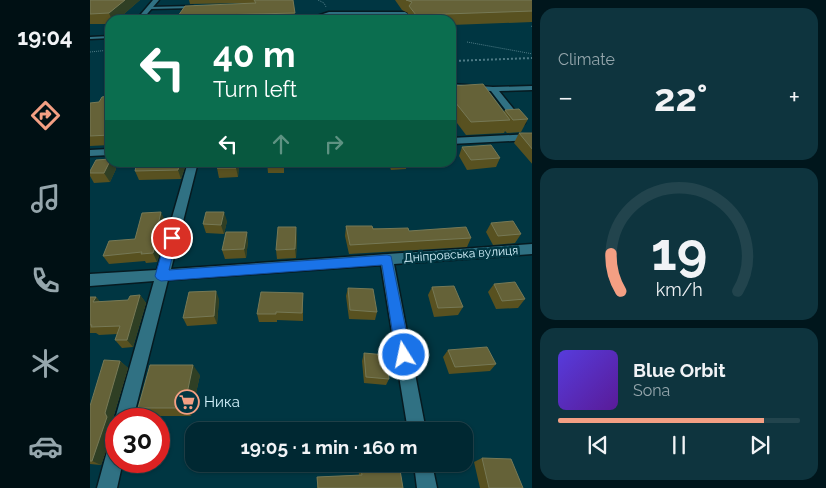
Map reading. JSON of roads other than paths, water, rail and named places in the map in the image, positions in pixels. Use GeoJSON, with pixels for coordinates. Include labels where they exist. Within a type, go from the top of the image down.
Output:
{"type":"FeatureCollection","features":[{"type":"Feature","properties":{"kind":"street"},"geometry":{"type":"LineString","coordinates":[[143,15],[156,0]]}},
{"type":"Feature","properties":{"kind":"street"},"geometry":{"type":"LineString","coordinates":[[326,15],[405,14]]}},
{"type":"Feature","properties":{"kind":"street"},"geometry":{"type":"LineString","coordinates":[[456,86],[494,89],[532,88]]}},
{"type":"Feature","properties":{"kind":"street"},"geometry":{"type":"LineString","coordinates":[[494,89],[531,138]]}},
{"type":"Feature","properties":{"kind":"street"},"geometry":{"type":"LineString","coordinates":[[456,140],[531,138]]}},
{"type":"Feature","properties":{"kind":"street"},"geometry":{"type":"LineString","coordinates":[[90,154],[105,152]]}},
{"type":"Feature","properties":{"kind":"street"},"geometry":{"type":"LineString","coordinates":[[127,408],[192,167]]}},
{"type":"Feature","properties":{"kind":"street","name":"Дніпровська вулиця"},"geometry":{"type":"LineString","coordinates":[[90,280],[532,249]]}},
{"type":"Feature","properties":{"kind":"street"},"geometry":{"type":"LineString","coordinates":[[387,260],[415,422]]}},
{"type":"Feature","properties":{"kind":"street"},"geometry":{"type":"LineString","coordinates":[[424,472],[427,488]]}},
{"type":"Feature","properties":{"kind":"street"},"geometry":{"type":"LineString","coordinates":[[107,488],[111,473]]}},
{"type":"Feature","properties":{"kind":"lane"},"geometry":{"type":"LineString","coordinates":[[150,0],[156,0]]}},
{"type":"Feature","properties":{"kind":"lane"},"geometry":{"type":"LineString","coordinates":[[149,8],[197,7]]}},
{"type":"Feature","properties":{"kind":"lane"},"geometry":{"type":"LineString","coordinates":[[90,38],[105,37]]}},
{"type":"Feature","properties":{"kind":"place","name":"Ника"},"geometry":{"type":"Point","coordinates":[187,402]}}]}
